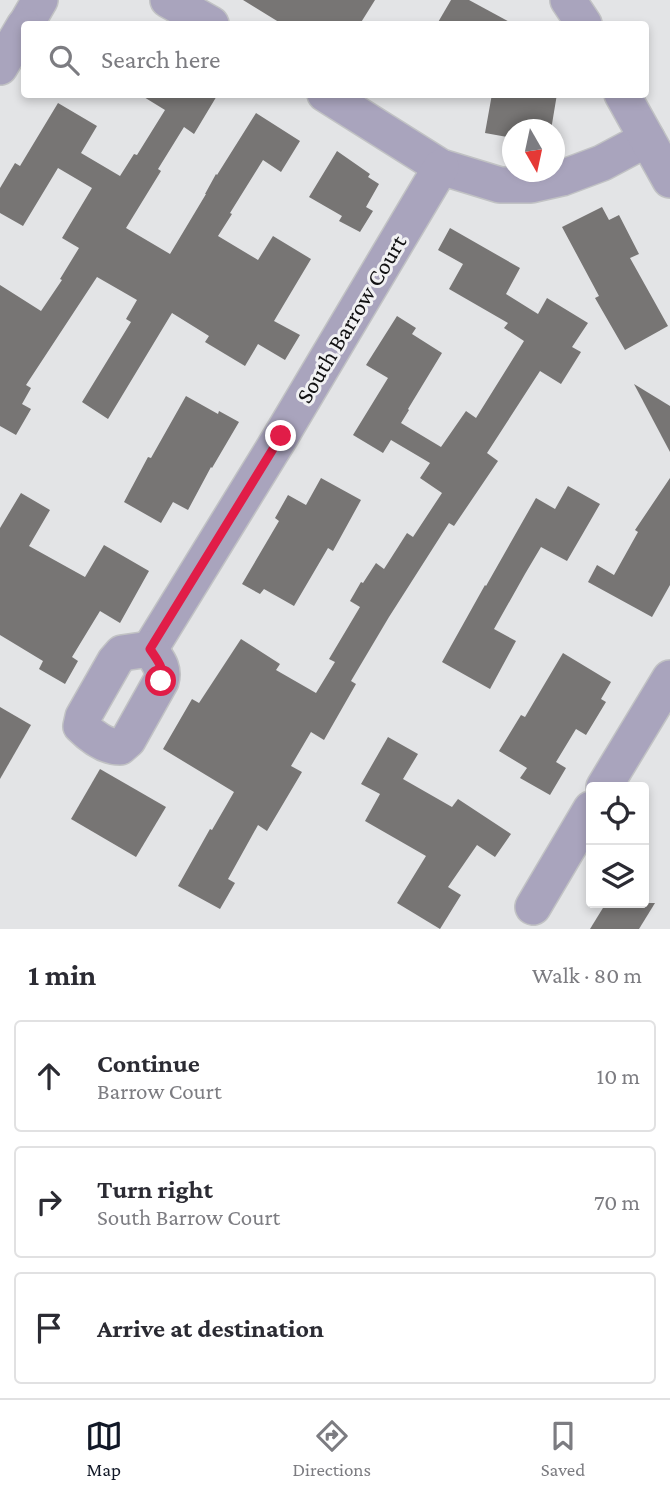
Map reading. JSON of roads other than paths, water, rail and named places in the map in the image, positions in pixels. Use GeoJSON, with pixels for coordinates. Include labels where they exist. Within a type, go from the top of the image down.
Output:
{"type":"FeatureCollection","features":[{"type":"Feature","properties":{"kind":"street"},"geometry":{"type":"LineString","coordinates":[[27,21],[40,0]]}},
{"type":"Feature","properties":{"kind":"street"},"geometry":{"type":"LineString","coordinates":[[168,0],[206,21]]}},
{"type":"Feature","properties":{"kind":"street"},"geometry":{"type":"LineString","coordinates":[[568,0],[582,21]]}},
{"type":"Feature","properties":{"kind":"street"},"geometry":{"type":"LineString","coordinates":[[0,67],[21,32]]}},
{"type":"Feature","properties":{"kind":"street"},"geometry":{"type":"LineString","coordinates":[[331,98],[441,167],[500,185],[531,185],[562,178],[602,163],[647,139]]}},
{"type":"Feature","properties":{"kind":"street"},"geometry":{"type":"LineString","coordinates":[[624,98],[670,180]]}},
{"type":"Feature","properties":{"kind":"street","name":"South Barrow Court"},"geometry":{"type":"LineString","coordinates":[[150,649],[441,167]]}},
{"type":"Feature","properties":{"kind":"street"},"geometry":{"type":"LineString","coordinates":[[607,782],[670,678]]}},
{"type":"Feature","properties":{"kind":"street"},"geometry":{"type":"LineString","coordinates":[[533,907],[586,817]]}}]}
